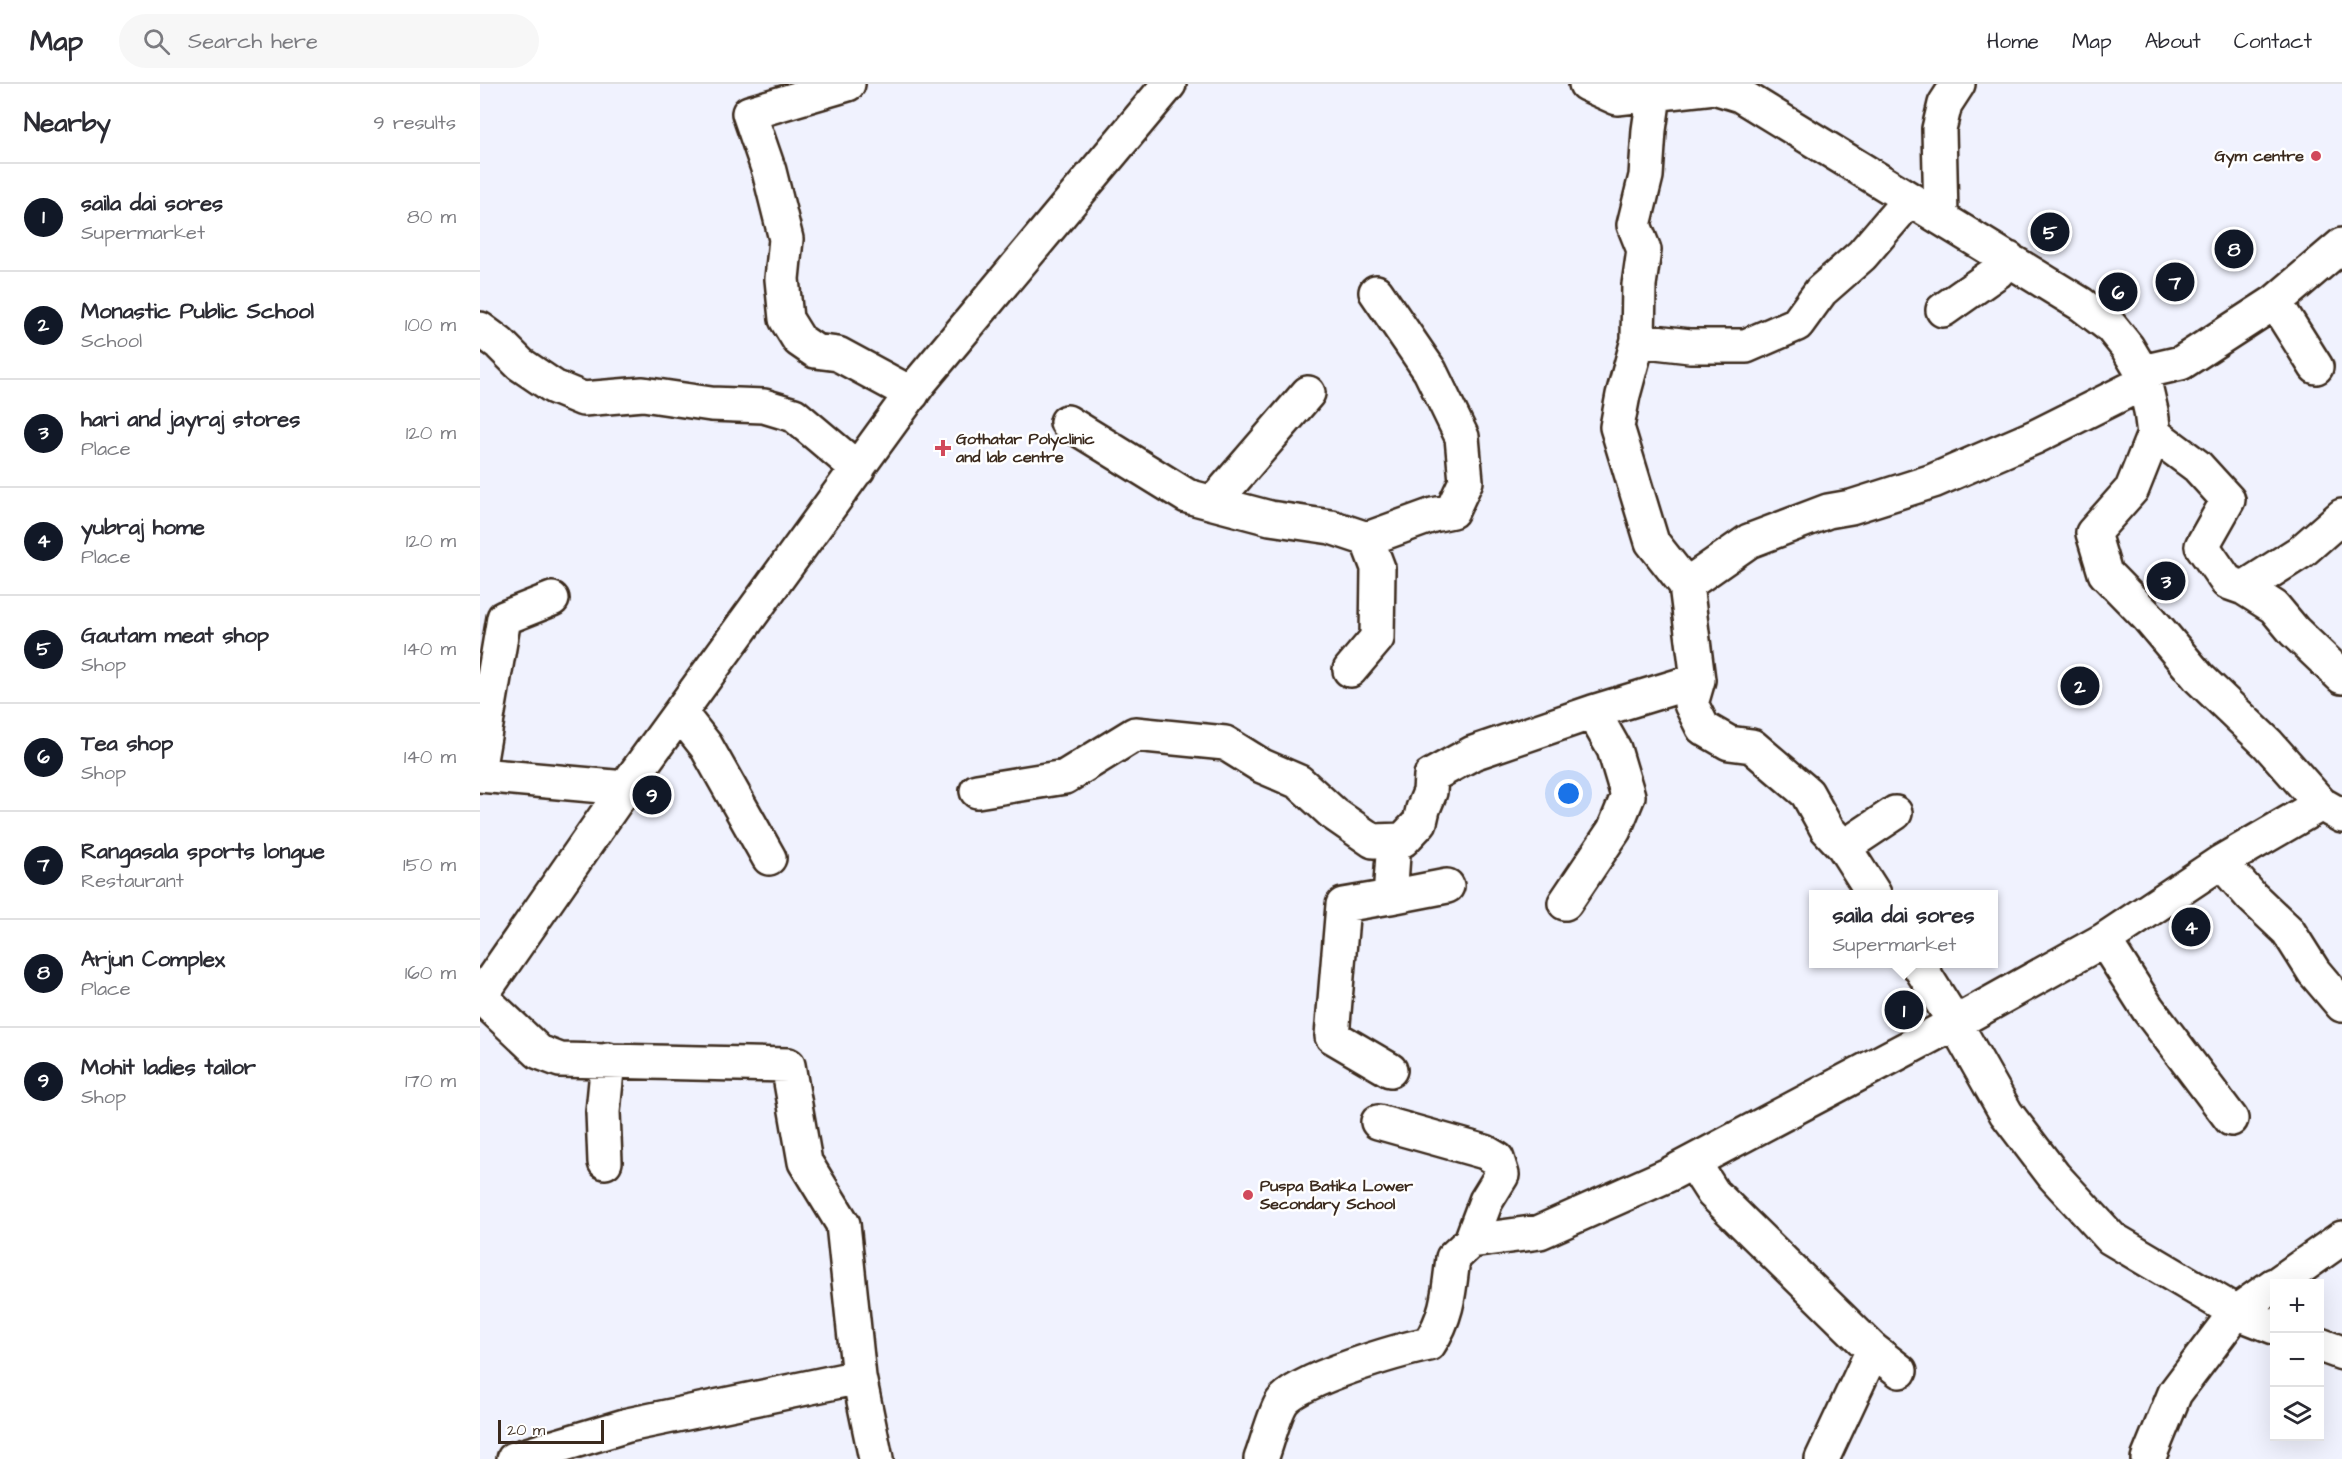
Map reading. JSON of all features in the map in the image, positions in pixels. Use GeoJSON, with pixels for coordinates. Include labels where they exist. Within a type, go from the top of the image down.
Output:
{"type":"FeatureCollection","features":[{"type":"Feature","properties":{"kind":"street"},"geometry":{"type":"LineString","coordinates":[[848,84],[749,113],[769,171],[786,239],[782,279],[786,319],[799,340],[815,351],[838,354],[912,394]]}},
{"type":"Feature","properties":{"kind":"street"},"geometry":{"type":"LineString","coordinates":[[876,1459],[859,1377],[843,1224],[805,1162],[788,1065],[560,1060],[539,1052],[480,997],[680,713],[912,394],[1169,84]]}},
{"type":"Feature","properties":{"kind":"street"},"geometry":{"type":"LineString","coordinates":[[1471,1241],[1540,1232],[1668,1175],[1955,1023],[2104,940],[2222,862],[2332,810],[2199,678],[2147,616],[2105,573],[2094,533],[2132,489],[2154,435],[2144,377],[2127,346],[2111,327],[2081,304],[1941,217],[1909,200],[1743,90],[1714,87],[1617,98],[1586,84]]}},
{"type":"Feature","properties":{"kind":"street"},"geometry":{"type":"LineString","coordinates":[[1941,217],[1939,129],[1945,104],[1958,84]]}},
{"type":"Feature","properties":{"kind":"street"},"geometry":{"type":"LineString","coordinates":[[1654,95],[1646,176],[1634,225],[1644,250],[1639,285],[1638,340],[1617,427],[1652,542],[1686,585],[1698,680],[1691,704],[1703,728],[1729,743],[1752,746],[1807,793],[1827,829],[1844,847],[1871,890]]}},
{"type":"Feature","properties":{"kind":"street"},"geometry":{"type":"LineString","coordinates":[[1638,340],[1690,346],[1746,346],[1797,324],[1821,291],[1862,255],[1909,200]]}},
{"type":"Feature","properties":{"kind":"street"},"geometry":{"type":"LineString","coordinates":[[1686,585],[1749,541],[1828,512],[1933,481],[2035,437],[2144,377],[2181,363],[2275,302],[2342,245]]}},
{"type":"Feature","properties":{"kind":"street"},"geometry":{"type":"LineString","coordinates":[[1943,310],[1998,272],[2009,259]]}},
{"type":"Feature","properties":{"kind":"street"},"geometry":{"type":"LineString","coordinates":[[1067,422],[1187,496],[1270,518],[1331,527],[1367,539],[1433,515],[1452,511],[1466,481],[1462,437],[1430,371],[1376,292]]}},
{"type":"Feature","properties":{"kind":"street"},"geometry":{"type":"LineString","coordinates":[[2275,302],[2316,367]]}},
{"type":"Feature","properties":{"kind":"street"},"geometry":{"type":"LineString","coordinates":[[480,329],[499,343],[520,364],[554,387],[583,399],[643,394],[711,404],[764,406],[794,416],[858,469]]}},
{"type":"Feature","properties":{"kind":"street"},"geometry":{"type":"LineString","coordinates":[[1214,502],[1308,393]]}},
{"type":"Feature","properties":{"kind":"street"},"geometry":{"type":"LineString","coordinates":[[2154,435],[2197,466],[2228,500],[2202,546],[2228,582],[2244,588],[2274,607],[2294,631],[2342,677]]}},
{"type":"Feature","properties":{"kind":"street"},"geometry":{"type":"LineString","coordinates":[[2244,588],[2302,551],[2342,516]]}},
{"type":"Feature","properties":{"kind":"street"},"geometry":{"type":"LineString","coordinates":[[1350,670],[1377,638],[1378,568],[1367,539]]}},
{"type":"Feature","properties":{"kind":"street"},"geometry":{"type":"LineString","coordinates":[[480,760],[504,618],[552,599]]}},
{"type":"Feature","properties":{"kind":"street"},"geometry":{"type":"LineString","coordinates":[[977,791],[1065,777],[1135,734],[1225,743],[1262,766],[1299,782],[1334,814],[1373,841],[1403,840],[1420,822],[1430,792],[1431,776],[1473,753],[1593,712],[1698,680]]}},
{"type":"Feature","properties":{"kind":"street"},"geometry":{"type":"LineString","coordinates":[[1564,903],[1614,830],[1628,796],[1614,749],[1593,712]]}},
{"type":"Feature","properties":{"kind":"street"},"geometry":{"type":"LineString","coordinates":[[680,713],[706,746],[769,858]]}},
{"type":"Feature","properties":{"kind":"street"},"geometry":{"type":"LineString","coordinates":[[480,775],[626,789]]}},
{"type":"Feature","properties":{"kind":"street"},"geometry":{"type":"LineString","coordinates":[[1844,847],[1895,813]]}},
{"type":"Feature","properties":{"kind":"street"},"geometry":{"type":"LineString","coordinates":[[1390,897],[1394,841]]}},
{"type":"Feature","properties":{"kind":"street"},"geometry":{"type":"LineString","coordinates":[[2222,862],[2251,896],[2288,931],[2314,972],[2342,1005]]}},
{"type":"Feature","properties":{"kind":"street"},"geometry":{"type":"LineString","coordinates":[[1389,1070],[1332,1036],[1343,905],[1447,886]]}},
{"type":"Feature","properties":{"kind":"street"},"geometry":{"type":"LineString","coordinates":[[2104,940],[2148,1009],[2231,1119]]}},
{"type":"Feature","properties":{"kind":"street"},"geometry":{"type":"LineString","coordinates":[[1921,968],[2006,1113],[2054,1176],[2111,1238],[2236,1312],[2270,1325]]}},
{"type":"Feature","properties":{"kind":"street"},"geometry":{"type":"LineString","coordinates":[[604,1162],[603,1112],[608,1060]]}},
{"type":"Feature","properties":{"kind":"street"},"geometry":{"type":"LineString","coordinates":[[1261,1459],[1282,1401],[1310,1383],[1386,1354],[1429,1344],[1441,1326],[1453,1258],[1471,1241],[1486,1201],[1502,1175],[1497,1159],[1485,1152],[1378,1122]]}},
{"type":"Feature","properties":{"kind":"street"},"geometry":{"type":"LineString","coordinates":[[1693,1162],[1713,1194],[1873,1350],[1900,1371]]}},
{"type":"Feature","properties":{"kind":"street"},"geometry":{"type":"LineString","coordinates":[[2284,1279],[2342,1238]]}},
{"type":"Feature","properties":{"kind":"street"},"geometry":{"type":"LineString","coordinates":[[2148,1459],[2175,1393],[2236,1312],[2270,1289]]}},
{"type":"Feature","properties":{"kind":"street"},"geometry":{"type":"LineString","coordinates":[[2324,1346],[2342,1353]]}},
{"type":"Feature","properties":{"kind":"street"},"geometry":{"type":"LineString","coordinates":[[1822,1459],[1873,1350]]}},
{"type":"Feature","properties":{"kind":"street"},"geometry":{"type":"LineString","coordinates":[[514,1459],[628,1425],[859,1377]]}},
{"type":"Feature","properties":{"kind":"place","name":"Gym centre"},"geometry":{"type":"Point","coordinates":[2316,156]}},
{"type":"Feature","properties":{"kind":"place","name":"Gautam meat shop"},"geometry":{"type":"Point","coordinates":[2050,232]}},
{"type":"Feature","properties":{"kind":"place","name":"Arjun Complex"},"geometry":{"type":"Point","coordinates":[2234,249]}},
{"type":"Feature","properties":{"kind":"place","name":"Rangasala sports longue"},"geometry":{"type":"Point","coordinates":[2175,282]}},
{"type":"Feature","properties":{"kind":"place","name":"Tea shop"},"geometry":{"type":"Point","coordinates":[2118,292]}},
{"type":"Feature","properties":{"kind":"place","name":"Gothatar Polyclinic and lab centre"},"geometry":{"type":"Point","coordinates":[943,448]}},
{"type":"Feature","properties":{"kind":"place","name":"hari and jayraj stores"},"geometry":{"type":"Point","coordinates":[2166,581]}},
{"type":"Feature","properties":{"kind":"place","name":"Monastic Public School"},"geometry":{"type":"Point","coordinates":[2080,686]}},
{"type":"Feature","properties":{"kind":"place","name":"Mohit ladies tailor"},"geometry":{"type":"Point","coordinates":[652,795]}},
{"type":"Feature","properties":{"kind":"place","name":"yubraj home"},"geometry":{"type":"Point","coordinates":[2191,927]}},
{"type":"Feature","properties":{"kind":"place","name":"saila dai sores"},"geometry":{"type":"Point","coordinates":[1904,1010]}},
{"type":"Feature","properties":{"kind":"place","name":"Puspa Batika Lower Secondary School"},"geometry":{"type":"Point","coordinates":[1248,1195]}}]}
